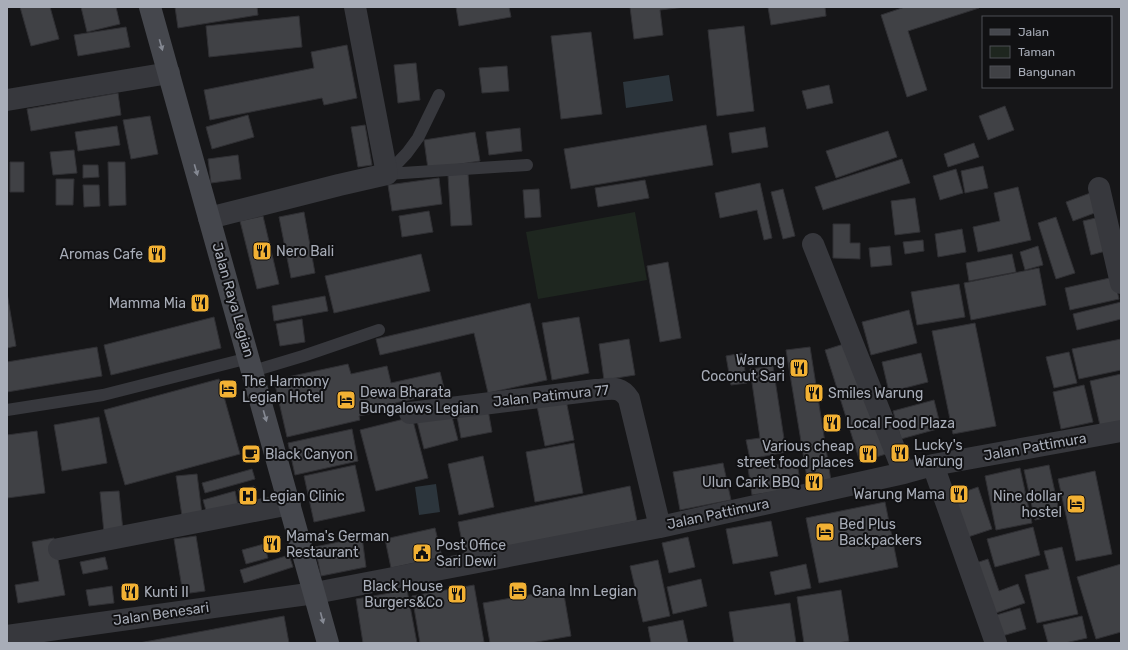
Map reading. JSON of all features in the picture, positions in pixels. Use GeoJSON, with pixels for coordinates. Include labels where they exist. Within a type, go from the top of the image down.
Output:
{"type":"FeatureCollection","features":[{"type":"Feature","properties":{"kind":"main road","name":"Jalan Raya Legian"},"geometry":{"type":"LineString","coordinates":[[150,7],[328,643]]}},
{"type":"Feature","properties":{"kind":"street"},"geometry":{"type":"LineString","coordinates":[[209,218],[387,174],[355,7]]}},
{"type":"Feature","properties":{"kind":"street"},"geometry":{"type":"LineString","coordinates":[[7,100],[169,73]]}},
{"type":"Feature","properties":{"kind":"street"},"geometry":{"type":"LineString","coordinates":[[1099,188],[1121,283]]}},
{"type":"Feature","properties":{"kind":"street"},"geometry":{"type":"LineString","coordinates":[[813,244],[904,473]]}},
{"type":"Feature","properties":{"kind":"street","name":"Jalan Patimura 77"},"geometry":{"type":"LineString","coordinates":[[410,413],[596,390],[620,389],[629,399],[660,527]]}},
{"type":"Feature","properties":{"kind":"street","name":"Jalan Pattimura"},"geometry":{"type":"LineString","coordinates":[[315,593],[660,527],[904,473],[933,465],[1121,431]]}},
{"type":"Feature","properties":{"kind":"street"},"geometry":{"type":"LineString","coordinates":[[933,465],[996,643]]}},
{"type":"Feature","properties":{"kind":"street"},"geometry":{"type":"LineString","coordinates":[[58,549],[290,504]]}},
{"type":"Feature","properties":{"kind":"street","name":"Jalan Benesari"},"geometry":{"type":"LineString","coordinates":[[7,636],[315,593]]}},
{"type":"Feature","properties":{"kind":"lane"},"geometry":{"type":"LineString","coordinates":[[387,174],[407,153],[418,138],[439,95]]}},
{"type":"Feature","properties":{"kind":"lane"},"geometry":{"type":"LineString","coordinates":[[387,174],[527,165]]}},
{"type":"Feature","properties":{"kind":"lane"},"geometry":{"type":"LineString","coordinates":[[7,410],[103,395],[251,364],[303,356],[379,330]]}},
{"type":"Feature","properties":{"kind":"green space"},"geometry":{"type":"Polygon","coordinates":[[[635,212],[647,280],[538,299],[526,232],[635,212]]]}},
{"type":"Feature","properties":{"kind":"shaded area"},"geometry":{"type":"Polygon","coordinates":[[[669,75],[673,101],[626,108],[623,82],[669,75]]]}},
{"type":"Feature","properties":{"kind":"shaded area"},"geometry":{"type":"Polygon","coordinates":[[[436,484],[440,512],[419,515],[415,487],[436,484]]]}},
{"type":"Feature","properties":{"kind":"building"},"geometry":{"type":"Polygon","coordinates":[[[20,7],[50,7],[59,39],[31,46],[20,7]]]}},
{"type":"Feature","properties":{"kind":"building"},"geometry":{"type":"Polygon","coordinates":[[[81,7],[116,7],[120,24],[87,32],[81,7]]]}},
{"type":"Feature","properties":{"kind":"building"},"geometry":{"type":"Polygon","coordinates":[[[175,7],[257,7],[258,15],[178,28],[175,7]]]}},
{"type":"Feature","properties":{"kind":"building"},"geometry":{"type":"Polygon","coordinates":[[[456,7],[509,7],[511,17],[459,26],[456,7]]]}},
{"type":"Feature","properties":{"kind":"building"},"geometry":{"type":"Polygon","coordinates":[[[630,7],[685,7],[660,10],[663,35],[634,39],[630,7]]]}},
{"type":"Feature","properties":{"kind":"building"},"geometry":{"type":"Polygon","coordinates":[[[768,7],[825,7],[826,16],[771,25],[768,7]]]}},
{"type":"Feature","properties":{"kind":"building"},"geometry":{"type":"Polygon","coordinates":[[[905,7],[979,7],[908,31],[927,90],[907,97],[881,15],[905,7]]]}},
{"type":"Feature","properties":{"kind":"building"},"geometry":{"type":"Polygon","coordinates":[[[299,16],[302,47],[209,57],[206,26],[299,16]]]}},
{"type":"Feature","properties":{"kind":"building"},"geometry":{"type":"Polygon","coordinates":[[[744,26],[754,111],[717,116],[708,30],[744,26]]]}},
{"type":"Feature","properties":{"kind":"building"},"geometry":{"type":"Polygon","coordinates":[[[126,27],[130,47],[78,56],[74,35],[126,27]]]}},
{"type":"Feature","properties":{"kind":"building"},"geometry":{"type":"Polygon","coordinates":[[[591,32],[602,114],[561,119],[551,36],[591,32]]]}},
{"type":"Feature","properties":{"kind":"building"},"geometry":{"type":"Polygon","coordinates":[[[347,45],[357,98],[324,105],[322,98],[210,120],[204,90],[314,68],[311,52],[347,45]]]}},
{"type":"Feature","properties":{"kind":"building"},"geometry":{"type":"Polygon","coordinates":[[[416,63],[420,100],[398,103],[394,65],[416,63]]]}},
{"type":"Feature","properties":{"kind":"building"},"geometry":{"type":"Polygon","coordinates":[[[507,66],[509,91],[482,93],[479,68],[507,66]]]}},
{"type":"Feature","properties":{"kind":"building"},"geometry":{"type":"Polygon","coordinates":[[[829,85],[833,103],[807,109],[802,91],[829,85]]]}},
{"type":"Feature","properties":{"kind":"building"},"geometry":{"type":"Polygon","coordinates":[[[118,93],[121,115],[31,131],[27,109],[118,93]]]}},
{"type":"Feature","properties":{"kind":"building"},"geometry":{"type":"Polygon","coordinates":[[[1005,106],[1014,130],[988,140],[979,116],[1005,106]]]}},
{"type":"Feature","properties":{"kind":"building"},"geometry":{"type":"Polygon","coordinates":[[[248,115],[254,137],[212,149],[206,127],[248,115]]]}},
{"type":"Feature","properties":{"kind":"building"},"geometry":{"type":"Polygon","coordinates":[[[150,116],[158,154],[131,159],[123,120],[150,116]]]}},
{"type":"Feature","properties":{"kind":"building"},"geometry":{"type":"Polygon","coordinates":[[[365,125],[372,165],[358,167],[351,127],[365,125]]]}},
{"type":"Feature","properties":{"kind":"building"},"geometry":{"type":"Polygon","coordinates":[[[706,125],[713,165],[571,189],[564,149],[706,125]]]}},
{"type":"Feature","properties":{"kind":"building"},"geometry":{"type":"Polygon","coordinates":[[[117,126],[120,145],[78,151],[75,132],[117,126]]]}},
{"type":"Feature","properties":{"kind":"building"},"geometry":{"type":"Polygon","coordinates":[[[765,127],[768,147],[732,153],[729,133],[765,127]]]}},
{"type":"Feature","properties":{"kind":"building"},"geometry":{"type":"Polygon","coordinates":[[[520,128],[522,151],[489,155],[486,132],[520,128]]]}},
{"type":"Feature","properties":{"kind":"building"},"geometry":{"type":"Polygon","coordinates":[[[888,131],[897,157],[836,178],[826,151],[888,131]]]}},
{"type":"Feature","properties":{"kind":"building"},"geometry":{"type":"Polygon","coordinates":[[[475,132],[480,161],[428,169],[424,140],[475,132]]]}},
{"type":"Feature","properties":{"kind":"building"},"geometry":{"type":"Polygon","coordinates":[[[974,143],[979,157],[948,167],[944,154],[974,143]]]}},
{"type":"Feature","properties":{"kind":"building"},"geometry":{"type":"Polygon","coordinates":[[[74,150],[77,173],[53,175],[50,152],[74,150]]]}},
{"type":"Feature","properties":{"kind":"building"},"geometry":{"type":"Polygon","coordinates":[[[238,155],[241,179],[211,183],[208,159],[238,155]]]}},
{"type":"Feature","properties":{"kind":"building"},"geometry":{"type":"Polygon","coordinates":[[[902,159],[910,183],[823,210],[815,187],[902,159]]]}},
{"type":"Feature","properties":{"kind":"building"},"geometry":{"type":"Polygon","coordinates":[[[10,162],[24,162],[24,192],[10,192],[10,162]]]}},
{"type":"Feature","properties":{"kind":"building"},"geometry":{"type":"Polygon","coordinates":[[[108,162],[125,162],[126,205],[109,206],[108,162]]]}},
{"type":"Feature","properties":{"kind":"building"},"geometry":{"type":"Polygon","coordinates":[[[83,165],[98,165],[99,177],[83,178],[83,165]]]}},
{"type":"Feature","properties":{"kind":"building"},"geometry":{"type":"Polygon","coordinates":[[[983,166],[988,188],[965,193],[961,171],[983,166]]]}},
{"type":"Feature","properties":{"kind":"building"},"geometry":{"type":"Polygon","coordinates":[[[956,169],[963,193],[940,200],[933,176],[956,169]]]}},
{"type":"Feature","properties":{"kind":"building"},"geometry":{"type":"Polygon","coordinates":[[[468,174],[472,225],[451,226],[448,175],[468,174]]]}},
{"type":"Feature","properties":{"kind":"building"},"geometry":{"type":"Polygon","coordinates":[[[439,178],[442,204],[392,211],[388,185],[439,178]]]}},
{"type":"Feature","properties":{"kind":"building"},"geometry":{"type":"Polygon","coordinates":[[[56,179],[74,179],[73,205],[56,205],[56,179]]]}},
{"type":"Feature","properties":{"kind":"building"},"geometry":{"type":"Polygon","coordinates":[[[645,180],[649,198],[598,207],[595,188],[645,180]]]}},
{"type":"Feature","properties":{"kind":"building"},"geometry":{"type":"Polygon","coordinates":[[[760,183],[772,238],[764,240],[757,210],[720,218],[715,193],[760,183]]]}},
{"type":"Feature","properties":{"kind":"building"},"geometry":{"type":"Polygon","coordinates":[[[83,185],[99,185],[100,206],[84,207],[83,185]]]}},
{"type":"Feature","properties":{"kind":"building"},"geometry":{"type":"Polygon","coordinates":[[[1018,187],[1031,240],[978,252],[973,227],[1000,221],[994,193],[1018,187]]]}},
{"type":"Feature","properties":{"kind":"building"},"geometry":{"type":"Polygon","coordinates":[[[539,189],[541,217],[525,218],[523,190],[539,189]]]}},
{"type":"Feature","properties":{"kind":"building"},"geometry":{"type":"Polygon","coordinates":[[[783,189],[795,236],[783,239],[771,192],[783,189]]]}},
{"type":"Feature","properties":{"kind":"building"},"geometry":{"type":"Polygon","coordinates":[[[1093,192],[1100,211],[1073,221],[1066,202],[1093,192]]]}},
{"type":"Feature","properties":{"kind":"building"},"geometry":{"type":"Polygon","coordinates":[[[915,198],[920,232],[895,235],[891,201],[915,198]]]}},
{"type":"Feature","properties":{"kind":"building"},"geometry":{"type":"Polygon","coordinates":[[[429,211],[433,232],[402,237],[399,216],[429,211]]]}},
{"type":"Feature","properties":{"kind":"building"},"geometry":{"type":"Polygon","coordinates":[[[304,212],[315,273],[291,278],[279,217],[304,212]]]}},
{"type":"Feature","properties":{"kind":"building"},"geometry":{"type":"Polygon","coordinates":[[[263,216],[279,284],[257,289],[240,221],[263,216]]]}},
{"type":"Feature","properties":{"kind":"building"},"geometry":{"type":"Polygon","coordinates":[[[1104,216],[1113,249],[1091,255],[1083,221],[1104,216]]]}},
{"type":"Feature","properties":{"kind":"building"},"geometry":{"type":"Polygon","coordinates":[[[1056,217],[1075,273],[1056,279],[1038,223],[1056,217]]]}},
{"type":"Feature","properties":{"kind":"building"},"geometry":{"type":"Polygon","coordinates":[[[833,224],[850,224],[850,243],[860,243],[860,259],[833,258],[833,224]]]}},
{"type":"Feature","properties":{"kind":"building"},"geometry":{"type":"Polygon","coordinates":[[[962,229],[966,252],[938,257],[935,234],[962,229]]]}},
{"type":"Feature","properties":{"kind":"building"},"geometry":{"type":"Polygon","coordinates":[[[923,240],[924,251],[905,254],[903,242],[923,240]]]}},
{"type":"Feature","properties":{"kind":"building"},"geometry":{"type":"Polygon","coordinates":[[[890,246],[892,265],[871,267],[869,248],[890,246]]]}},
{"type":"Feature","properties":{"kind":"building"},"geometry":{"type":"Polygon","coordinates":[[[1038,246],[1043,265],[1025,270],[1020,252],[1038,246]]]}},
{"type":"Feature","properties":{"kind":"building"},"geometry":{"type":"Polygon","coordinates":[[[421,254],[430,291],[334,313],[325,276],[421,254]]]}},
{"type":"Feature","properties":{"kind":"building"},"geometry":{"type":"Polygon","coordinates":[[[1012,254],[1016,272],[969,281],[966,263],[1012,254]]]}},
{"type":"Feature","properties":{"kind":"building"},"geometry":{"type":"Polygon","coordinates":[[[668,262],[681,338],[660,342],[647,266],[668,262]]]}},
{"type":"Feature","properties":{"kind":"building"},"geometry":{"type":"Polygon","coordinates":[[[1039,268],[1046,305],[971,320],[964,283],[1039,268]]]}},
{"type":"Feature","properties":{"kind":"building"},"geometry":{"type":"Polygon","coordinates":[[[1114,277],[1119,299],[1070,310],[1065,288],[1114,277]]]}},
{"type":"Feature","properties":{"kind":"building"},"geometry":{"type":"Polygon","coordinates":[[[959,284],[965,317],[917,325],[911,292],[959,284]]]}},
{"type":"Feature","properties":{"kind":"building"},"geometry":{"type":"Polygon","coordinates":[[[7,293],[16,346],[7,348],[7,293]]]}},
{"type":"Feature","properties":{"kind":"building"},"geometry":{"type":"Polygon","coordinates":[[[325,296],[328,311],[274,321],[272,306],[325,296]]]}},
{"type":"Feature","properties":{"kind":"building"},"geometry":{"type":"Polygon","coordinates":[[[1121,302],[1121,319],[1077,330],[1073,314],[1121,302]]]}},
{"type":"Feature","properties":{"kind":"building"},"geometry":{"type":"Polygon","coordinates":[[[530,303],[547,380],[488,393],[474,333],[380,355],[376,339],[530,303]]]}},
{"type":"Feature","properties":{"kind":"building"},"geometry":{"type":"Polygon","coordinates":[[[909,310],[917,343],[871,355],[862,322],[909,310]]]}},
{"type":"Feature","properties":{"kind":"building"},"geometry":{"type":"Polygon","coordinates":[[[214,317],[221,348],[111,375],[104,345],[214,317]]]}},
{"type":"Feature","properties":{"kind":"building"},"geometry":{"type":"Polygon","coordinates":[[[579,317],[589,373],[552,380],[542,323],[579,317]]]}},
{"type":"Feature","properties":{"kind":"building"},"geometry":{"type":"Polygon","coordinates":[[[302,319],[305,342],[280,346],[276,324],[302,319]]]}},
{"type":"Feature","properties":{"kind":"building"},"geometry":{"type":"Polygon","coordinates":[[[975,323],[996,426],[953,434],[932,331],[975,323]]]}},
{"type":"Feature","properties":{"kind":"building"},"geometry":{"type":"Polygon","coordinates":[[[629,339],[635,375],[604,380],[599,344],[629,339]]]}},
{"type":"Feature","properties":{"kind":"building"},"geometry":{"type":"Polygon","coordinates":[[[1121,339],[1121,370],[1079,379],[1072,349],[1121,339]]]}},
{"type":"Feature","properties":{"kind":"building"},"geometry":{"type":"Polygon","coordinates":[[[850,342],[886,454],[860,462],[825,350],[850,342]]]}},
{"type":"Feature","properties":{"kind":"building"},"geometry":{"type":"Polygon","coordinates":[[[97,347],[102,376],[7,392],[7,362],[97,347]]]}},
{"type":"Feature","properties":{"kind":"building"},"geometry":{"type":"Polygon","coordinates":[[[810,347],[832,487],[809,490],[786,350],[810,347]]]}},
{"type":"Feature","properties":{"kind":"building"},"geometry":{"type":"Polygon","coordinates":[[[1069,352],[1077,383],[1054,388],[1046,357],[1069,352]]]}},
{"type":"Feature","properties":{"kind":"building"},"geometry":{"type":"Polygon","coordinates":[[[742,353],[747,383],[731,385],[726,356],[742,353]]]}},
{"type":"Feature","properties":{"kind":"building"},"geometry":{"type":"Polygon","coordinates":[[[921,353],[928,382],[889,392],[882,362],[921,353]]]}},
{"type":"Feature","properties":{"kind":"building"},"geometry":{"type":"Polygon","coordinates":[[[348,364],[351,374],[387,366],[391,383],[440,372],[445,392],[395,403],[396,408],[359,416],[360,420],[287,437],[274,380],[348,364]]]}},
{"type":"Feature","properties":{"kind":"building"},"geometry":{"type":"Polygon","coordinates":[[[773,366],[786,452],[750,459],[746,440],[760,438],[750,369],[773,366]]]}},
{"type":"Feature","properties":{"kind":"building"},"geometry":{"type":"Polygon","coordinates":[[[1121,374],[1121,425],[1101,430],[1090,381],[1121,374]]]}},
{"type":"Feature","properties":{"kind":"building"},"geometry":{"type":"Polygon","coordinates":[[[219,379],[240,454],[125,485],[104,410],[219,379]]]}},
{"type":"Feature","properties":{"kind":"building"},"geometry":{"type":"Polygon","coordinates":[[[1084,385],[1093,422],[1061,429],[1053,392],[1084,385]]]}},
{"type":"Feature","properties":{"kind":"building"},"geometry":{"type":"Polygon","coordinates":[[[565,395],[574,440],[545,446],[536,401],[565,395]]]}},
{"type":"Feature","properties":{"kind":"building"},"geometry":{"type":"Polygon","coordinates":[[[934,400],[941,428],[901,439],[893,411],[934,400]]]}},
{"type":"Feature","properties":{"kind":"building"},"geometry":{"type":"Polygon","coordinates":[[[487,404],[492,432],[461,438],[456,411],[487,404]]]}},
{"type":"Feature","properties":{"kind":"building"},"geometry":{"type":"Polygon","coordinates":[[[451,413],[458,440],[424,449],[417,421],[451,413]]]}},
{"type":"Feature","properties":{"kind":"building"},"geometry":{"type":"Polygon","coordinates":[[[99,417],[107,463],[62,471],[54,425],[99,417]]]}},
{"type":"Feature","properties":{"kind":"building"},"geometry":{"type":"Polygon","coordinates":[[[412,417],[428,478],[376,491],[360,430],[412,417]]]}},
{"type":"Feature","properties":{"kind":"building"},"geometry":{"type":"Polygon","coordinates":[[[352,429],[358,461],[295,475],[288,443],[352,429]]]}},
{"type":"Feature","properties":{"kind":"building"},"geometry":{"type":"Polygon","coordinates":[[[37,431],[45,493],[7,498],[7,435],[37,431]]]}},
{"type":"Feature","properties":{"kind":"building"},"geometry":{"type":"Polygon","coordinates":[[[574,443],[583,493],[535,502],[526,452],[574,443]]]}},
{"type":"Feature","properties":{"kind":"building"},"geometry":{"type":"Polygon","coordinates":[[[483,456],[494,507],[459,515],[448,464],[483,456]]]}},
{"type":"Feature","properties":{"kind":"building"},"geometry":{"type":"Polygon","coordinates":[[[797,462],[801,488],[752,495],[748,468],[797,462]]]}},
{"type":"Feature","properties":{"kind":"building"},"geometry":{"type":"Polygon","coordinates":[[[723,463],[731,500],[680,510],[673,472],[723,463]]]}},
{"type":"Feature","properties":{"kind":"building"},"geometry":{"type":"Polygon","coordinates":[[[355,465],[365,511],[314,522],[304,476],[355,465]]]}},
{"type":"Feature","properties":{"kind":"building"},"geometry":{"type":"Polygon","coordinates":[[[1049,465],[1060,515],[1035,520],[1024,470],[1049,465]]]}},
{"type":"Feature","properties":{"kind":"building"},"geometry":{"type":"Polygon","coordinates":[[[1020,468],[1032,523],[996,530],[985,476],[1020,468]]]}},
{"type":"Feature","properties":{"kind":"building"},"geometry":{"type":"Polygon","coordinates":[[[252,469],[255,479],[205,493],[202,483],[252,469]]]}},
{"type":"Feature","properties":{"kind":"building"},"geometry":{"type":"Polygon","coordinates":[[[1095,471],[1112,554],[1076,561],[1058,479],[1095,471]]]}},
{"type":"Feature","properties":{"kind":"building"},"geometry":{"type":"Polygon","coordinates":[[[197,474],[202,514],[182,516],[176,476],[197,474]]]}},
{"type":"Feature","properties":{"kind":"building"},"geometry":{"type":"Polygon","coordinates":[[[254,486],[258,503],[243,507],[238,490],[254,486]]]}},
{"type":"Feature","properties":{"kind":"building"},"geometry":{"type":"Polygon","coordinates":[[[630,486],[637,521],[465,556],[458,522],[630,486]]]}},
{"type":"Feature","properties":{"kind":"building"},"geometry":{"type":"Polygon","coordinates":[[[978,487],[992,529],[965,538],[950,497],[978,487]]]}},
{"type":"Feature","properties":{"kind":"building"},"geometry":{"type":"Polygon","coordinates":[[[119,491],[123,531],[104,533],[100,492],[119,491]]]}},
{"type":"Feature","properties":{"kind":"building"},"geometry":{"type":"Polygon","coordinates":[[[235,491],[238,505],[207,514],[203,500],[235,491]]]}},
{"type":"Feature","properties":{"kind":"building"},"geometry":{"type":"Polygon","coordinates":[[[885,502],[898,567],[819,583],[806,518],[885,502]]]}},
{"type":"Feature","properties":{"kind":"building"},"geometry":{"type":"Polygon","coordinates":[[[771,521],[778,556],[733,564],[726,529],[771,521]]]}},
{"type":"Feature","properties":{"kind":"building"},"geometry":{"type":"Polygon","coordinates":[[[1033,527],[1040,555],[995,567],[987,539],[1033,527]]]}},
{"type":"Feature","properties":{"kind":"building"},"geometry":{"type":"Polygon","coordinates":[[[435,528],[442,557],[391,568],[385,539],[435,528]]]}},
{"type":"Feature","properties":{"kind":"building"},"geometry":{"type":"Polygon","coordinates":[[[196,536],[205,591],[183,594],[174,539],[196,536]]]}},
{"type":"Feature","properties":{"kind":"building"},"geometry":{"type":"Polygon","coordinates":[[[362,537],[366,567],[321,576],[315,547],[362,537]]]}},
{"type":"Feature","properties":{"kind":"building"},"geometry":{"type":"Polygon","coordinates":[[[688,537],[695,567],[669,573],[662,543],[688,537]]]}},
{"type":"Feature","properties":{"kind":"building"},"geometry":{"type":"Polygon","coordinates":[[[54,538],[65,595],[18,603],[15,585],[39,581],[32,542],[54,538]]]}},
{"type":"Feature","properties":{"kind":"building"},"geometry":{"type":"Polygon","coordinates":[[[264,544],[268,558],[246,564],[242,550],[264,544]]]}},
{"type":"Feature","properties":{"kind":"building"},"geometry":{"type":"Polygon","coordinates":[[[1062,547],[1078,614],[1037,623],[1025,575],[1049,569],[1044,551],[1062,547]]]}},
{"type":"Feature","properties":{"kind":"building"},"geometry":{"type":"Polygon","coordinates":[[[289,555],[293,567],[244,583],[240,570],[289,555]]]}},
{"type":"Feature","properties":{"kind":"building"},"geometry":{"type":"Polygon","coordinates":[[[105,557],[108,569],[83,574],[80,562],[105,557]]]}},
{"type":"Feature","properties":{"kind":"building"},"geometry":{"type":"Polygon","coordinates":[[[988,559],[999,591],[1018,584],[1025,603],[990,615],[973,564],[988,559]]]}},
{"type":"Feature","properties":{"kind":"building"},"geometry":{"type":"Polygon","coordinates":[[[658,560],[670,616],[643,622],[630,566],[658,560]]]}},
{"type":"Feature","properties":{"kind":"building"},"geometry":{"type":"Polygon","coordinates":[[[806,564],[811,588],[775,595],[770,572],[806,564]]]}},
{"type":"Feature","properties":{"kind":"building"},"geometry":{"type":"Polygon","coordinates":[[[1121,564],[1121,632],[1096,639],[1077,577],[1121,564]]]}},
{"type":"Feature","properties":{"kind":"building"},"geometry":{"type":"Polygon","coordinates":[[[701,579],[707,606],[673,614],[667,587],[701,579]]]}},
{"type":"Feature","properties":{"kind":"building"},"geometry":{"type":"Polygon","coordinates":[[[474,585],[484,642],[420,643],[412,596],[474,585]]]}},
{"type":"Feature","properties":{"kind":"building"},"geometry":{"type":"Polygon","coordinates":[[[112,586],[114,603],[89,606],[86,590],[112,586]]]}},
{"type":"Feature","properties":{"kind":"building"},"geometry":{"type":"Polygon","coordinates":[[[563,589],[571,636],[531,643],[490,643],[483,603],[563,589]]]}},
{"type":"Feature","properties":{"kind":"building"},"geometry":{"type":"Polygon","coordinates":[[[407,590],[417,643],[363,643],[356,599],[407,590]]]}},
{"type":"Feature","properties":{"kind":"building"},"geometry":{"type":"Polygon","coordinates":[[[841,590],[849,641],[838,643],[804,643],[797,597],[841,590]]]}},
{"type":"Feature","properties":{"kind":"building"},"geometry":{"type":"Polygon","coordinates":[[[790,603],[796,643],[734,643],[729,612],[790,603]]]}},
{"type":"Feature","properties":{"kind":"building"},"geometry":{"type":"Polygon","coordinates":[[[1020,608],[1026,629],[999,637],[993,616],[1020,608]]]}},
{"type":"Feature","properties":{"kind":"building"},"geometry":{"type":"Polygon","coordinates":[[[284,616],[289,643],[139,643],[284,616]]]}},
{"type":"Feature","properties":{"kind":"building"},"geometry":{"type":"Polygon","coordinates":[[[1082,616],[1087,638],[1065,643],[1048,643],[1043,625],[1082,616]]]}},
{"type":"Feature","properties":{"kind":"building"},"geometry":{"type":"Polygon","coordinates":[[[683,620],[688,643],[651,643],[648,627],[683,620]]]}},
{"type":"Feature","properties":{"kind":"place","name":"Nero Bali"},"geometry":{"type":"Point","coordinates":[262,251]}},
{"type":"Feature","properties":{"kind":"place","name":"Aromas Cafe"},"geometry":{"type":"Point","coordinates":[157,254]}},
{"type":"Feature","properties":{"kind":"place","name":"Mamma Mia"},"geometry":{"type":"Point","coordinates":[200,303]}},
{"type":"Feature","properties":{"kind":"place","name":"Warung Coconut Sari"},"geometry":{"type":"Point","coordinates":[799,368]}},
{"type":"Feature","properties":{"kind":"place","name":"The Harmony Legian Hotel"},"geometry":{"type":"Point","coordinates":[228,389]}},
{"type":"Feature","properties":{"kind":"place","name":"Smiles Warung"},"geometry":{"type":"Point","coordinates":[814,393]}},
{"type":"Feature","properties":{"kind":"place","name":"Dewa Bharata Bungalows Legian"},"geometry":{"type":"Point","coordinates":[346,400]}},
{"type":"Feature","properties":{"kind":"place","name":"Local Food Plaza"},"geometry":{"type":"Point","coordinates":[832,423]}},
{"type":"Feature","properties":{"kind":"place","name":"Lucky's Warung"},"geometry":{"type":"Point","coordinates":[900,453]}},
{"type":"Feature","properties":{"kind":"place","name":"Black Canyon"},"geometry":{"type":"Point","coordinates":[251,454]}},
{"type":"Feature","properties":{"kind":"place","name":"Various cheap street food places"},"geometry":{"type":"Point","coordinates":[868,454]}},
{"type":"Feature","properties":{"kind":"place","name":"Ulun Carik BBQ"},"geometry":{"type":"Point","coordinates":[814,482]}},
{"type":"Feature","properties":{"kind":"place","name":"Warung Mama"},"geometry":{"type":"Point","coordinates":[959,494]}},
{"type":"Feature","properties":{"kind":"place","name":"Legian Clinic"},"geometry":{"type":"Point","coordinates":[248,496]}},
{"type":"Feature","properties":{"kind":"place","name":"Nine dollar hostel"},"geometry":{"type":"Point","coordinates":[1076,504]}},
{"type":"Feature","properties":{"kind":"place","name":"Bed Plus Backpackers"},"geometry":{"type":"Point","coordinates":[825,532]}},
{"type":"Feature","properties":{"kind":"place","name":"Mama's German Restaurant"},"geometry":{"type":"Point","coordinates":[272,544]}},
{"type":"Feature","properties":{"kind":"place","name":"Post Office Sari Dewi"},"geometry":{"type":"Point","coordinates":[422,553]}},
{"type":"Feature","properties":{"kind":"place","name":"Gana Inn Legian"},"geometry":{"type":"Point","coordinates":[518,591]}},
{"type":"Feature","properties":{"kind":"place","name":"Kunti II"},"geometry":{"type":"Point","coordinates":[130,592]}},
{"type":"Feature","properties":{"kind":"place","name":"Black House Burgers&Co"},"geometry":{"type":"Point","coordinates":[457,594]}}]}
